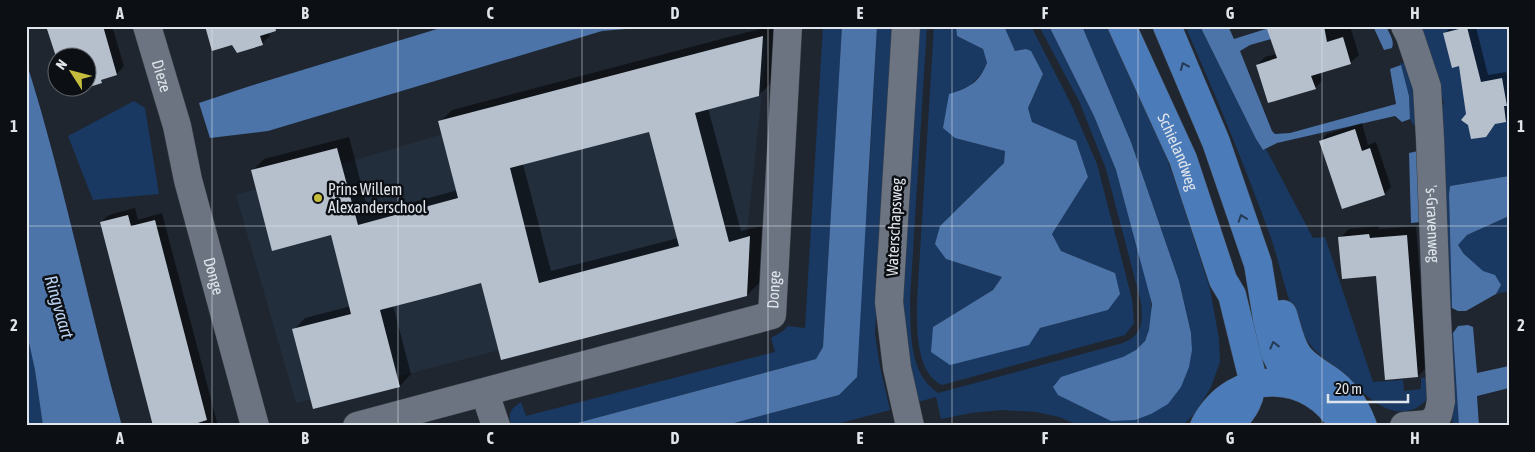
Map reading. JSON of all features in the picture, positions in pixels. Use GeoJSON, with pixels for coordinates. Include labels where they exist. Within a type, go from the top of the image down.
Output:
{"type":"FeatureCollection","features":[{"type":"Feature","properties":{"kind":"main road","name":"Schielandweg"},"geometry":{"type":"LineString","coordinates":[[1122,26],[1183,159],[1223,280],[1232,296],[1252,376],[1252,385]]}},
{"type":"Feature","properties":{"kind":"main road"},"geometry":{"type":"LineString","coordinates":[[1167,26],[1216,142],[1258,264],[1267,319],[1276,353],[1284,371],[1309,380],[1320,398],[1355,423]]}},
{"type":"Feature","properties":{"kind":"main road","name":"Schielandweg"},"geometry":{"type":"LineString","coordinates":[[1223,280],[1221,302],[1234,370],[1230,392],[1224,399]]}},
{"type":"Feature","properties":{"kind":"main road"},"geometry":{"type":"LineString","coordinates":[[1204,426],[1224,399],[1237,390],[1252,385],[1309,380]]}},
{"type":"Feature","properties":{"kind":"main road"},"geometry":{"type":"LineString","coordinates":[[1230,426],[1247,404],[1252,391],[1252,385]]}},
{"type":"Feature","properties":{"kind":"street","name":"Dieze"},"geometry":{"type":"LineString","coordinates":[[147,26],[177,126]]}},
{"type":"Feature","properties":{"kind":"street","name":"Donge"},"geometry":{"type":"LineString","coordinates":[[357,426],[772,315],[788,26]]}},
{"type":"Feature","properties":{"kind":"street","name":"Waterschapsweg"},"geometry":{"type":"LineString","coordinates":[[906,26],[889,302],[897,368],[910,426]]}},
{"type":"Feature","properties":{"kind":"street","name":"'s-Gravenweg"},"geometry":{"type":"LineString","coordinates":[[1405,26],[1426,87],[1430,139],[1441,401],[1438,415],[1423,425]]}},
{"type":"Feature","properties":{"kind":"street","name":"Donge"},"geometry":{"type":"LineString","coordinates":[[177,126],[188,180],[255,426]]}},
{"type":"Feature","properties":{"kind":"street"},"geometry":{"type":"LineString","coordinates":[[485,393],[496,426]]}},
{"type":"Feature","properties":{"kind":"shaded area"},"geometry":{"type":"Polygon","coordinates":[[[823,26],[842,26],[823,347],[816,359],[566,426],[511,426],[511,412],[521,402],[526,416],[775,352],[771,338],[788,326],[805,328],[823,26]]]}},
{"type":"Feature","properties":{"kind":"shaded area"},"geometry":{"type":"Polygon","coordinates":[[[877,26],[893,26],[875,335],[890,410],[829,426],[723,426],[839,395],[868,195],[877,26]]]}},
{"type":"Feature","properties":{"kind":"shaded area"},"geometry":{"type":"Polygon","coordinates":[[[917,26],[927,26],[910,299],[911,338],[916,363],[928,385],[938,393],[1123,343],[1135,336],[1140,327],[1142,315],[1141,302],[1106,169],[1079,101],[1039,26],[1049,26],[1094,116],[1116,170],[1149,290],[1151,322],[1147,337],[1136,351],[1123,357],[1192,350],[1191,333],[1179,281],[1131,142],[1082,26],[1113,26],[1153,121],[1181,198],[1210,289],[1219,339],[1220,362],[1211,387],[1195,413],[1182,426],[1081,426],[1059,417],[1036,412],[1002,410],[971,413],[941,419],[936,397],[914,403],[900,311],[917,26]]]}},
{"type":"Feature","properties":{"kind":"shaded area"},"geometry":{"type":"Polygon","coordinates":[[[934,26],[956,26],[957,36],[983,49],[987,63],[983,72],[968,88],[955,138],[1005,151],[1004,163],[940,226],[946,259],[1002,277],[993,290],[933,327],[1040,328],[1108,310],[1115,273],[1061,251],[1052,234],[1088,177],[1076,141],[1032,122],[1028,108],[1043,74],[1026,49],[1015,51],[1004,26],[1031,26],[1071,104],[1097,164],[1132,299],[1134,323],[1125,335],[942,385],[933,379],[927,370],[919,348],[917,301],[934,26]]]}},
{"type":"Feature","properties":{"kind":"shaded area"},"geometry":{"type":"Polygon","coordinates":[[[1185,26],[1200,26],[1256,139],[1263,150],[1266,149],[1313,238],[1325,237],[1373,382],[1403,380],[1404,391],[1421,389],[1421,378],[1429,377],[1431,395],[1416,408],[1399,412],[1383,407],[1363,393],[1343,372],[1321,356],[1307,340],[1292,309],[1271,238],[1251,184],[1185,26]]]}},
{"type":"Feature","properties":{"kind":"shaded area"},"geometry":{"type":"Polygon","coordinates":[[[1415,26],[1509,26],[1509,176],[1450,186],[1452,308],[1445,304],[1440,106],[1444,104],[1438,81],[1415,26]]]}},
{"type":"Feature","properties":{"kind":"shaded area"},"geometry":{"type":"Polygon","coordinates":[[[768,38],[741,287],[296,403],[236,195],[768,38]]]}},
{"type":"Feature","properties":{"kind":"shaded area"},"geometry":{"type":"Polygon","coordinates":[[[1400,63],[1408,64],[1416,99],[1418,119],[1414,126],[1410,119],[1409,96],[1400,63]]]}},
{"type":"Feature","properties":{"kind":"shaded area"},"geometry":{"type":"Polygon","coordinates":[[[134,101],[145,108],[159,194],[93,200],[68,136],[134,101]]]}},
{"type":"Feature","properties":{"kind":"shaded area"},"geometry":{"type":"Polygon","coordinates":[[[1509,216],[1509,291],[1496,294],[1501,285],[1472,262],[1458,245],[1467,235],[1509,216]]]}},
{"type":"Feature","properties":{"kind":"shaded area"},"geometry":{"type":"Polygon","coordinates":[[[26,329],[35,370],[43,426],[26,426],[26,329]]]}},
{"type":"Feature","properties":{"kind":"shaded area"},"geometry":{"type":"Polygon","coordinates":[[[1453,333],[1459,426],[1453,426],[1448,341],[1453,333]]]}},
{"type":"Feature","properties":{"kind":"water"},"geometry":{"type":"Polygon","coordinates":[[[447,26],[663,26],[602,31],[268,131],[210,138],[199,103],[447,26]]]}},
{"type":"Feature","properties":{"kind":"water"},"geometry":{"type":"Polygon","coordinates":[[[842,26],[877,26],[857,377],[839,395],[723,426],[566,426],[816,359],[823,347],[842,26]]]}},
{"type":"Feature","properties":{"kind":"water"},"geometry":{"type":"Polygon","coordinates":[[[956,26],[1004,26],[1015,51],[1026,49],[1031,51],[1043,74],[1028,108],[1032,122],[1076,141],[1088,177],[1052,234],[1061,251],[1115,273],[1120,294],[1108,310],[1040,328],[1029,345],[950,365],[931,352],[933,327],[993,290],[1002,277],[946,259],[935,244],[940,226],[1004,163],[1005,151],[955,138],[943,128],[949,94],[973,84],[981,75],[987,63],[983,49],[957,36],[956,26]]]}},
{"type":"Feature","properties":{"kind":"water"},"geometry":{"type":"Polygon","coordinates":[[[1049,26],[1082,26],[1131,142],[1179,281],[1191,333],[1192,350],[1189,367],[1181,387],[1168,404],[1151,414],[1135,420],[1111,421],[1058,395],[1053,387],[1061,377],[1123,357],[1136,350],[1145,341],[1149,330],[1152,304],[1116,170],[1094,116],[1049,26]]]}},
{"type":"Feature","properties":{"kind":"water"},"geometry":{"type":"Polygon","coordinates":[[[1200,26],[1228,26],[1234,39],[1275,26],[1316,26],[1250,45],[1240,51],[1272,131],[1275,134],[1290,133],[1396,104],[1390,69],[1401,65],[1409,96],[1410,119],[1402,122],[1395,116],[1277,143],[1263,150],[1200,26]]]}},
{"type":"Feature","properties":{"kind":"water"},"geometry":{"type":"Polygon","coordinates":[[[1373,26],[1386,26],[1392,40],[1392,48],[1384,50],[1373,26]]]}},
{"type":"Feature","properties":{"kind":"water","name":"Ringvaart"},"geometry":{"type":"Polygon","coordinates":[[[26,61],[64,197],[122,426],[43,426],[35,370],[26,329],[26,61]]]}},
{"type":"Feature","properties":{"kind":"water"},"geometry":{"type":"Polygon","coordinates":[[[1418,151],[1421,222],[1411,223],[1409,153],[1418,151]]]}},
{"type":"Feature","properties":{"kind":"water"},"geometry":{"type":"Polygon","coordinates":[[[1509,176],[1509,216],[1467,235],[1458,245],[1464,254],[1483,271],[1495,275],[1501,285],[1496,294],[1466,311],[1458,311],[1452,308],[1450,186],[1509,176]]]}},
{"type":"Feature","properties":{"kind":"water"},"geometry":{"type":"Polygon","coordinates":[[[1468,325],[1473,327],[1477,373],[1509,366],[1509,388],[1477,396],[1479,426],[1459,426],[1453,333],[1458,326],[1468,325]]]}},
{"type":"Feature","properties":{"kind":"building"},"geometry":{"type":"Polygon","coordinates":[[[46,26],[103,26],[117,75],[101,80],[102,83],[98,84],[98,48],[53,48],[46,26]]]}},
{"type":"Feature","properties":{"kind":"building"},"geometry":{"type":"Polygon","coordinates":[[[205,26],[275,26],[276,31],[260,36],[263,45],[237,53],[232,45],[212,51],[205,26]]]}},
{"type":"Feature","properties":{"kind":"building"},"geometry":{"type":"Polygon","coordinates":[[[1266,26],[1324,26],[1327,42],[1343,37],[1351,64],[1311,76],[1316,89],[1268,103],[1256,65],[1277,58],[1266,26]]]}},
{"type":"Feature","properties":{"kind":"building"},"geometry":{"type":"Polygon","coordinates":[[[1467,27],[1481,82],[1502,78],[1507,106],[1504,106],[1506,122],[1495,124],[1486,137],[1471,139],[1468,125],[1461,120],[1466,114],[1459,66],[1452,68],[1443,33],[1467,27]]]}},
{"type":"Feature","properties":{"kind":"building"},"geometry":{"type":"Polygon","coordinates":[[[763,36],[759,96],[695,113],[729,242],[750,236],[747,296],[501,360],[481,283],[380,310],[400,387],[313,409],[292,329],[351,314],[331,235],[272,251],[251,170],[337,148],[358,225],[458,198],[438,121],[763,36]],[[649,132],[510,168],[539,283],[679,246],[649,132]]]}},
{"type":"Feature","properties":{"kind":"building"},"geometry":{"type":"Polygon","coordinates":[[[1355,129],[1362,151],[1370,148],[1385,195],[1342,209],[1319,141],[1355,129]]]}},
{"type":"Feature","properties":{"kind":"building"},"geometry":{"type":"Polygon","coordinates":[[[128,215],[131,226],[155,220],[207,420],[188,426],[153,426],[100,222],[128,215]]]}},
{"type":"Feature","properties":{"kind":"building"},"geometry":{"type":"Polygon","coordinates":[[[1369,234],[1370,238],[1407,235],[1418,377],[1385,380],[1376,276],[1342,279],[1338,237],[1369,234]]]}},
{"type":"Feature","properties":{"kind":"place","name":"Prins Willem Alexanderschool"},"geometry":{"type":"Point","coordinates":[318,198]}}]}
